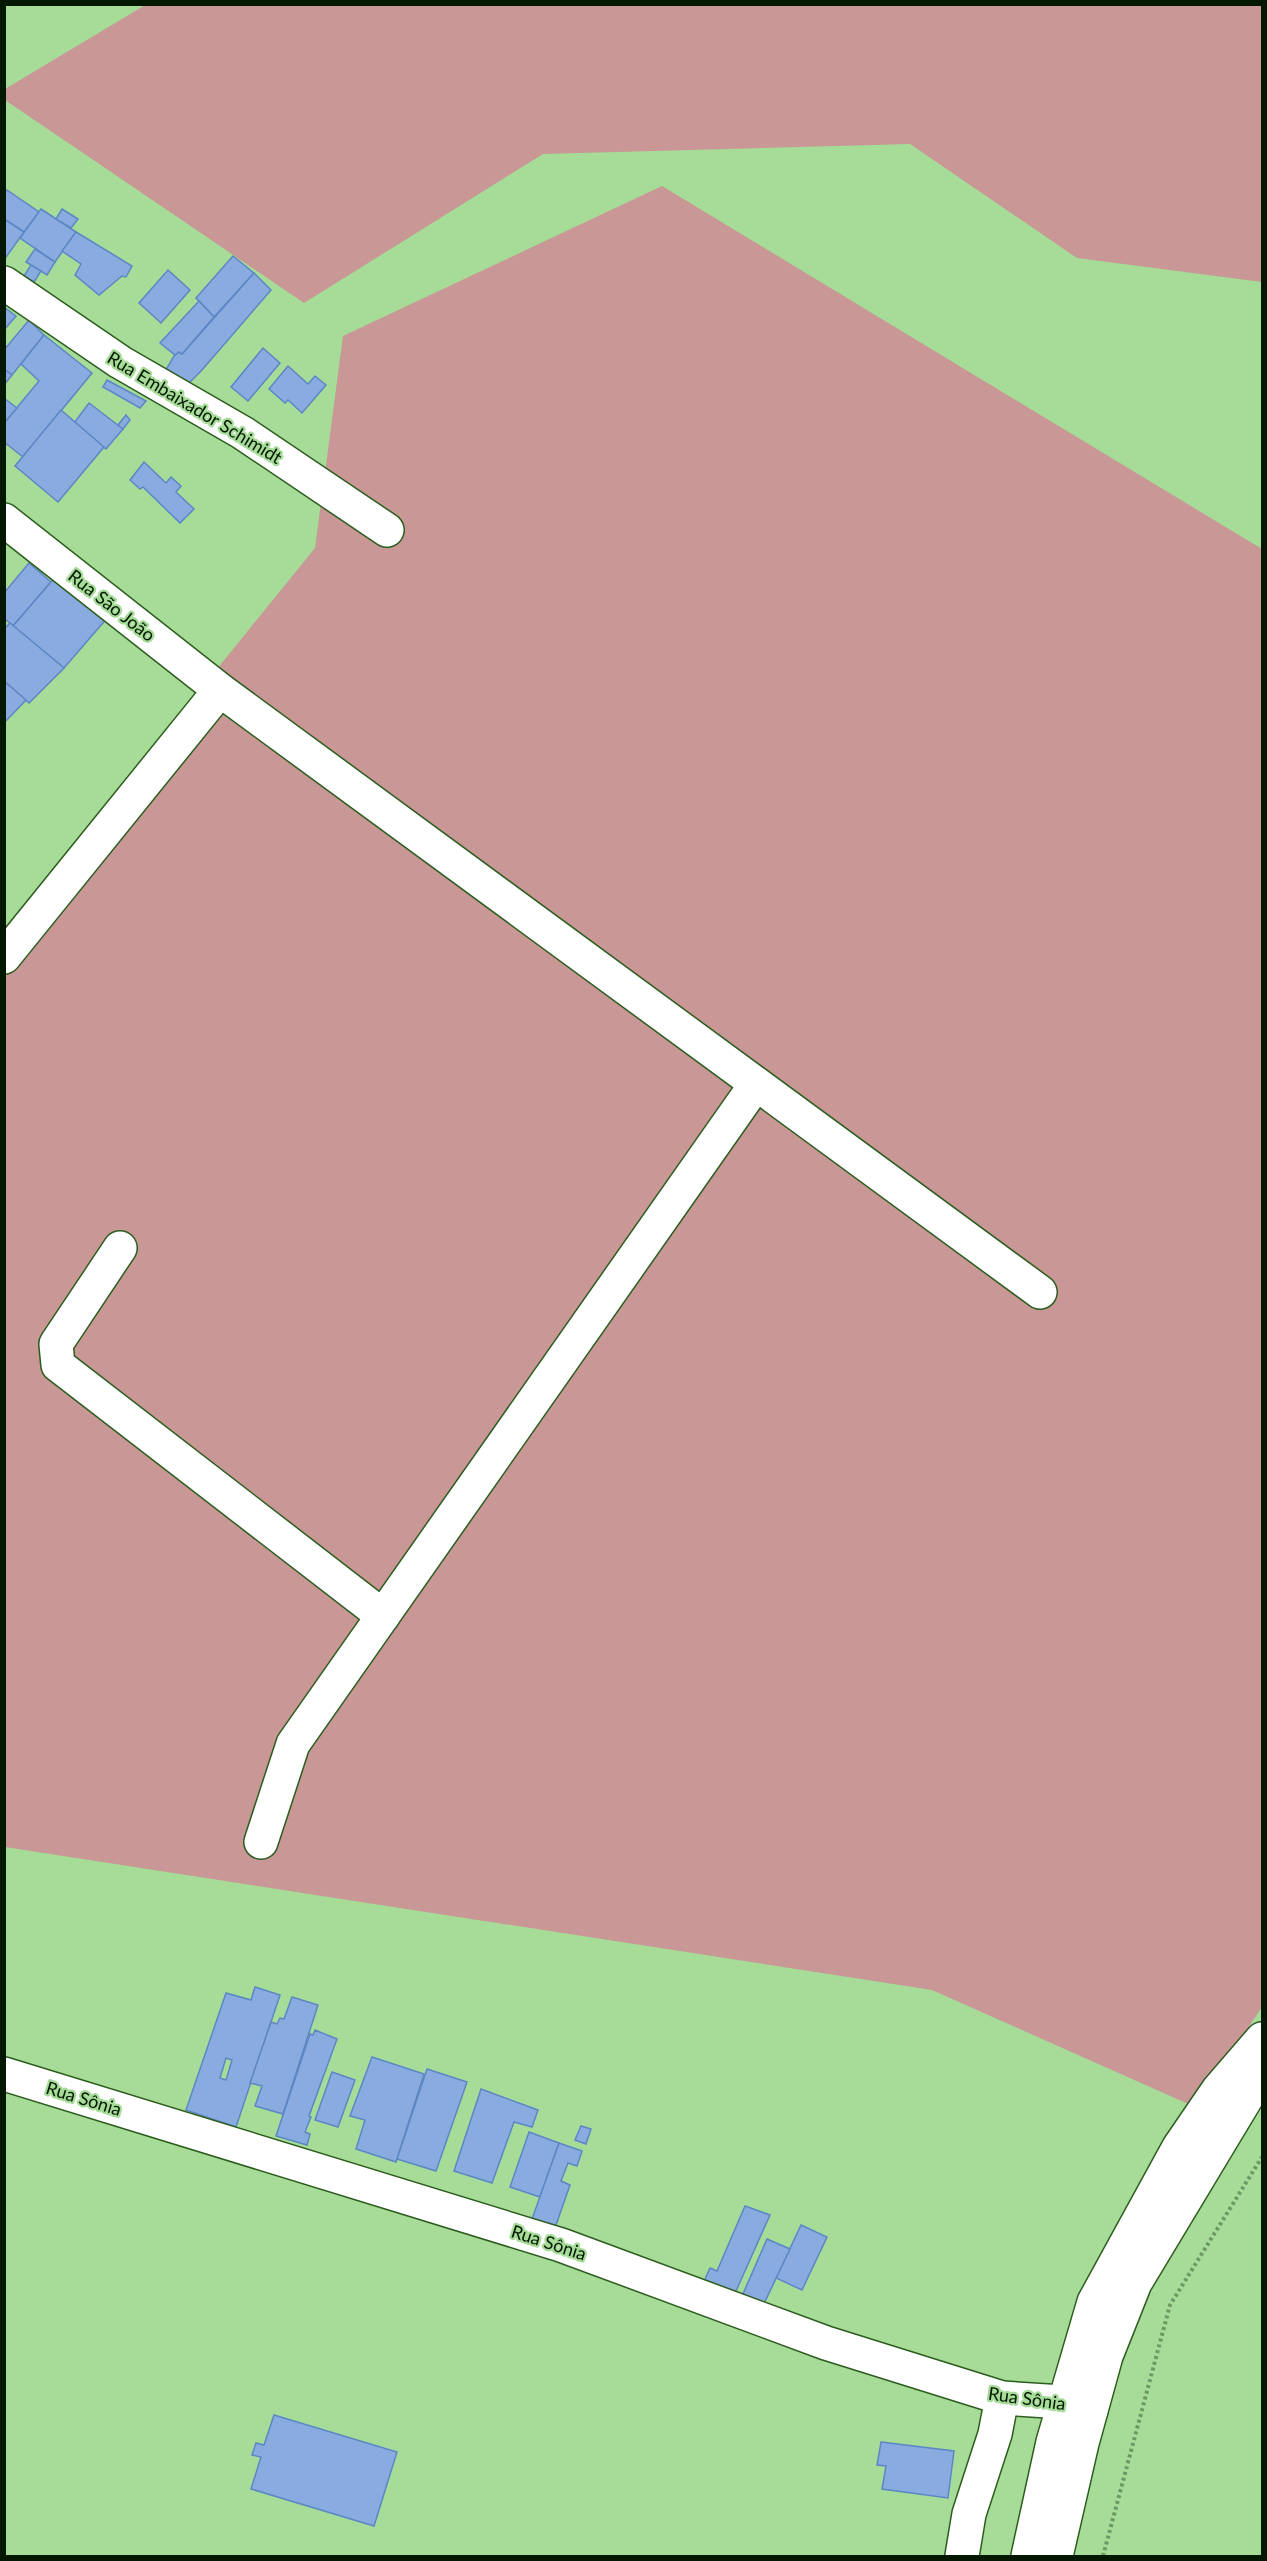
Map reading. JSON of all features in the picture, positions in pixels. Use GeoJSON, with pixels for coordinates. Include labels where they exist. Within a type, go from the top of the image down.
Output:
{"type":"FeatureCollection","features":[{"type":"Feature","properties":{"kind":"street","name":"Rua Embaixador Schimidt"},"geometry":{"type":"LineString","coordinates":[[4,283],[120,362],[243,433],[387,530]]}},
{"type":"Feature","properties":{"kind":"street","name":"Rua São João"},"geometry":{"type":"LineString","coordinates":[[4,520],[220,690],[1040,1292]]}},
{"type":"Feature","properties":{"kind":"street"},"geometry":{"type":"LineString","coordinates":[[4,957],[220,690]]}},
{"type":"Feature","properties":{"kind":"street"},"geometry":{"type":"LineString","coordinates":[[261,1842],[293,1744],[756,1084]]}},
{"type":"Feature","properties":{"kind":"street"},"geometry":{"type":"LineString","coordinates":[[120,1248],[56,1344],[58,1365],[383,1616]]}},
{"type":"Feature","properties":{"kind":"street"},"geometry":{"type":"LineString","coordinates":[[1056,2556],[1094,2302],[1179,2147],[1218,2090],[1263,2039]]}},
{"type":"Feature","properties":{"kind":"street"},"geometry":{"type":"LineString","coordinates":[[1028,2556],[1077,2406],[1106,2356],[1136,2283],[1263,2072]]}},
{"type":"Feature","properties":{"kind":"street","name":"Rua Sônia"},"geometry":{"type":"LineString","coordinates":[[4,2074],[561,2245],[826,2343],[1002,2398],[1077,2406]]}},
{"type":"Feature","properties":{"kind":"street"},"geometry":{"type":"LineString","coordinates":[[962,2556],[969,2514],[995,2434],[1002,2398]]}},
{"type":"Feature","properties":{"kind":"path"},"geometry":{"type":"LineString","coordinates":[[1103,2556],[1170,2305],[1263,2157]]}},
{"type":"Feature","properties":{"kind":"shaded area"},"geometry":{"type":"Polygon","coordinates":[[[147,4],[1262,5],[1262,282],[1077,258],[910,144],[543,154],[304,303],[5,100],[5,89],[147,4]]]}},
{"type":"Feature","properties":{"kind":"shaded area"},"geometry":{"type":"Polygon","coordinates":[[[662,186],[1262,549],[1262,2007],[1195,2107],[932,1990],[5,1847],[4,932],[315,548],[343,336],[662,186]]]}},
{"type":"Feature","properties":{"kind":"building"},"geometry":{"type":"Polygon","coordinates":[[[7,190],[39,212],[24,232],[4,219],[4,193],[7,190]]]}},
{"type":"Feature","properties":{"kind":"building"},"geometry":{"type":"Polygon","coordinates":[[[41,209],[76,232],[55,262],[20,238],[41,209]]]}},
{"type":"Feature","properties":{"kind":"building"},"geometry":{"type":"Polygon","coordinates":[[[62,209],[78,219],[71,228],[56,219],[62,209]]]}},
{"type":"Feature","properties":{"kind":"building"},"geometry":{"type":"Polygon","coordinates":[[[4,219],[24,232],[4,260],[4,219]]]}},
{"type":"Feature","properties":{"kind":"building"},"geometry":{"type":"Polygon","coordinates":[[[76,232],[132,266],[126,277],[122,276],[99,295],[75,275],[81,264],[62,251],[76,232]]]}},
{"type":"Feature","properties":{"kind":"building"},"geometry":{"type":"Polygon","coordinates":[[[35,249],[55,262],[47,275],[26,262],[35,249]]]}},
{"type":"Feature","properties":{"kind":"building"},"geometry":{"type":"Polygon","coordinates":[[[233,256],[254,273],[214,317],[196,298],[233,256]]]}},
{"type":"Feature","properties":{"kind":"building"},"geometry":{"type":"Polygon","coordinates":[[[31,265],[41,271],[34,282],[24,276],[31,265]]]}},
{"type":"Feature","properties":{"kind":"building"},"geometry":{"type":"Polygon","coordinates":[[[168,270],[190,290],[161,323],[139,303],[168,270]]]}},
{"type":"Feature","properties":{"kind":"building"},"geometry":{"type":"Polygon","coordinates":[[[254,273],[271,290],[202,370],[185,387],[164,373],[174,356],[179,352],[182,354],[254,273]]]}},
{"type":"Feature","properties":{"kind":"building"},"geometry":{"type":"Polygon","coordinates":[[[199,301],[214,317],[182,354],[179,352],[175,355],[160,343],[199,301]]]}},
{"type":"Feature","properties":{"kind":"building"},"geometry":{"type":"Polygon","coordinates":[[[4,307],[16,316],[4,330],[4,307]]]}},
{"type":"Feature","properties":{"kind":"building"},"geometry":{"type":"Polygon","coordinates":[[[29,320],[44,335],[12,375],[4,369],[4,350],[29,320]]]}},
{"type":"Feature","properties":{"kind":"building"},"geometry":{"type":"Polygon","coordinates":[[[44,335],[92,373],[23,457],[4,442],[4,423],[39,381],[21,364],[44,335]]]}},
{"type":"Feature","properties":{"kind":"building"},"geometry":{"type":"Polygon","coordinates":[[[263,348],[280,363],[248,401],[231,387],[263,348]]]}},
{"type":"Feature","properties":{"kind":"building"},"geometry":{"type":"Polygon","coordinates":[[[288,366],[308,384],[315,376],[326,385],[302,413],[288,400],[285,403],[269,389],[288,366]]]}},
{"type":"Feature","properties":{"kind":"building"},"geometry":{"type":"Polygon","coordinates":[[[4,369],[12,375],[4,385],[4,369]]]}},
{"type":"Feature","properties":{"kind":"building"},"geometry":{"type":"Polygon","coordinates":[[[107,380],[146,401],[140,408],[103,387],[107,380]]]}},
{"type":"Feature","properties":{"kind":"building"},"geometry":{"type":"Polygon","coordinates":[[[4,398],[17,408],[4,423],[4,398]]]}},
{"type":"Feature","properties":{"kind":"building"},"geometry":{"type":"Polygon","coordinates":[[[89,403],[123,429],[106,449],[74,423],[89,403]]]}},
{"type":"Feature","properties":{"kind":"building"},"geometry":{"type":"Polygon","coordinates":[[[61,410],[104,447],[58,502],[15,466],[61,410]]]}},
{"type":"Feature","properties":{"kind":"building"},"geometry":{"type":"Polygon","coordinates":[[[126,415],[130,420],[123,429],[118,425],[126,415]]]}},
{"type":"Feature","properties":{"kind":"building"},"geometry":{"type":"Polygon","coordinates":[[[144,462],[166,483],[171,477],[181,486],[176,492],[194,509],[180,523],[143,487],[140,489],[130,480],[144,462]]]}},
{"type":"Feature","properties":{"kind":"building"},"geometry":{"type":"Polygon","coordinates":[[[29,563],[51,582],[13,626],[4,618],[4,593],[29,563]]]}},
{"type":"Feature","properties":{"kind":"building"},"geometry":{"type":"Polygon","coordinates":[[[57,575],[108,617],[64,668],[13,626],[57,575]]]}},
{"type":"Feature","properties":{"kind":"building"},"geometry":{"type":"Polygon","coordinates":[[[10,623],[64,668],[29,703],[4,681],[4,629],[10,623]]]}},
{"type":"Feature","properties":{"kind":"building"},"geometry":{"type":"Polygon","coordinates":[[[4,681],[26,700],[4,723],[4,681]]]}},
{"type":"Feature","properties":{"kind":"building"},"geometry":{"type":"Polygon","coordinates":[[[255,1987],[280,1995],[236,2127],[186,2110],[226,1993],[251,2000],[255,1987]],[[226,2058],[220,2078],[226,2080],[232,2060],[226,2058]]]}},
{"type":"Feature","properties":{"kind":"building"},"geometry":{"type":"Polygon","coordinates":[[[292,1997],[318,2005],[283,2114],[255,2106],[262,2086],[250,2083],[271,2022],[277,2024],[280,2018],[284,2019],[292,1997]]]}},
{"type":"Feature","properties":{"kind":"building"},"geometry":{"type":"Polygon","coordinates":[[[315,2030],[337,2039],[309,2116],[311,2117],[305,2132],[310,2134],[307,2145],[276,2136],[310,2034],[313,2035],[315,2030]]]}},
{"type":"Feature","properties":{"kind":"building"},"geometry":{"type":"Polygon","coordinates":[[[372,2057],[424,2074],[396,2162],[356,2149],[365,2120],[350,2116],[372,2057]]]}},
{"type":"Feature","properties":{"kind":"building"},"geometry":{"type":"Polygon","coordinates":[[[427,2069],[467,2082],[436,2171],[397,2159],[427,2069]]]}},
{"type":"Feature","properties":{"kind":"building"},"geometry":{"type":"Polygon","coordinates":[[[332,2072],[355,2080],[338,2127],[315,2120],[332,2072]]]}},
{"type":"Feature","properties":{"kind":"building"},"geometry":{"type":"Polygon","coordinates":[[[481,2089],[538,2110],[532,2127],[514,2122],[492,2183],[454,2171],[481,2089]]]}},
{"type":"Feature","properties":{"kind":"building"},"geometry":{"type":"Polygon","coordinates":[[[581,2126],[591,2129],[586,2144],[575,2140],[581,2126]]]}},
{"type":"Feature","properties":{"kind":"building"},"geometry":{"type":"Polygon","coordinates":[[[529,2132],[559,2143],[540,2197],[510,2187],[529,2132]]]}},
{"type":"Feature","properties":{"kind":"building"},"geometry":{"type":"Polygon","coordinates":[[[559,2143],[582,2151],[577,2166],[568,2163],[561,2181],[570,2185],[555,2228],[532,2219],[559,2143]]]}},
{"type":"Feature","properties":{"kind":"building"},"geometry":{"type":"Polygon","coordinates":[[[745,2206],[770,2215],[732,2300],[701,2288],[710,2268],[717,2271],[745,2206]]]}},
{"type":"Feature","properties":{"kind":"building"},"geometry":{"type":"Polygon","coordinates":[[[801,2225],[827,2237],[802,2290],[776,2278],[801,2225]]]}},
{"type":"Feature","properties":{"kind":"building"},"geometry":{"type":"Polygon","coordinates":[[[767,2239],[790,2249],[760,2312],[739,2303],[767,2239]]]}},
{"type":"Feature","properties":{"kind":"building"},"geometry":{"type":"Polygon","coordinates":[[[274,2415],[397,2452],[374,2526],[251,2489],[261,2457],[252,2455],[256,2443],[264,2445],[274,2415]]]}},
{"type":"Feature","properties":{"kind":"building"},"geometry":{"type":"Polygon","coordinates":[[[881,2442],[954,2451],[948,2498],[882,2489],[886,2466],[877,2465],[881,2442]]]}}]}
